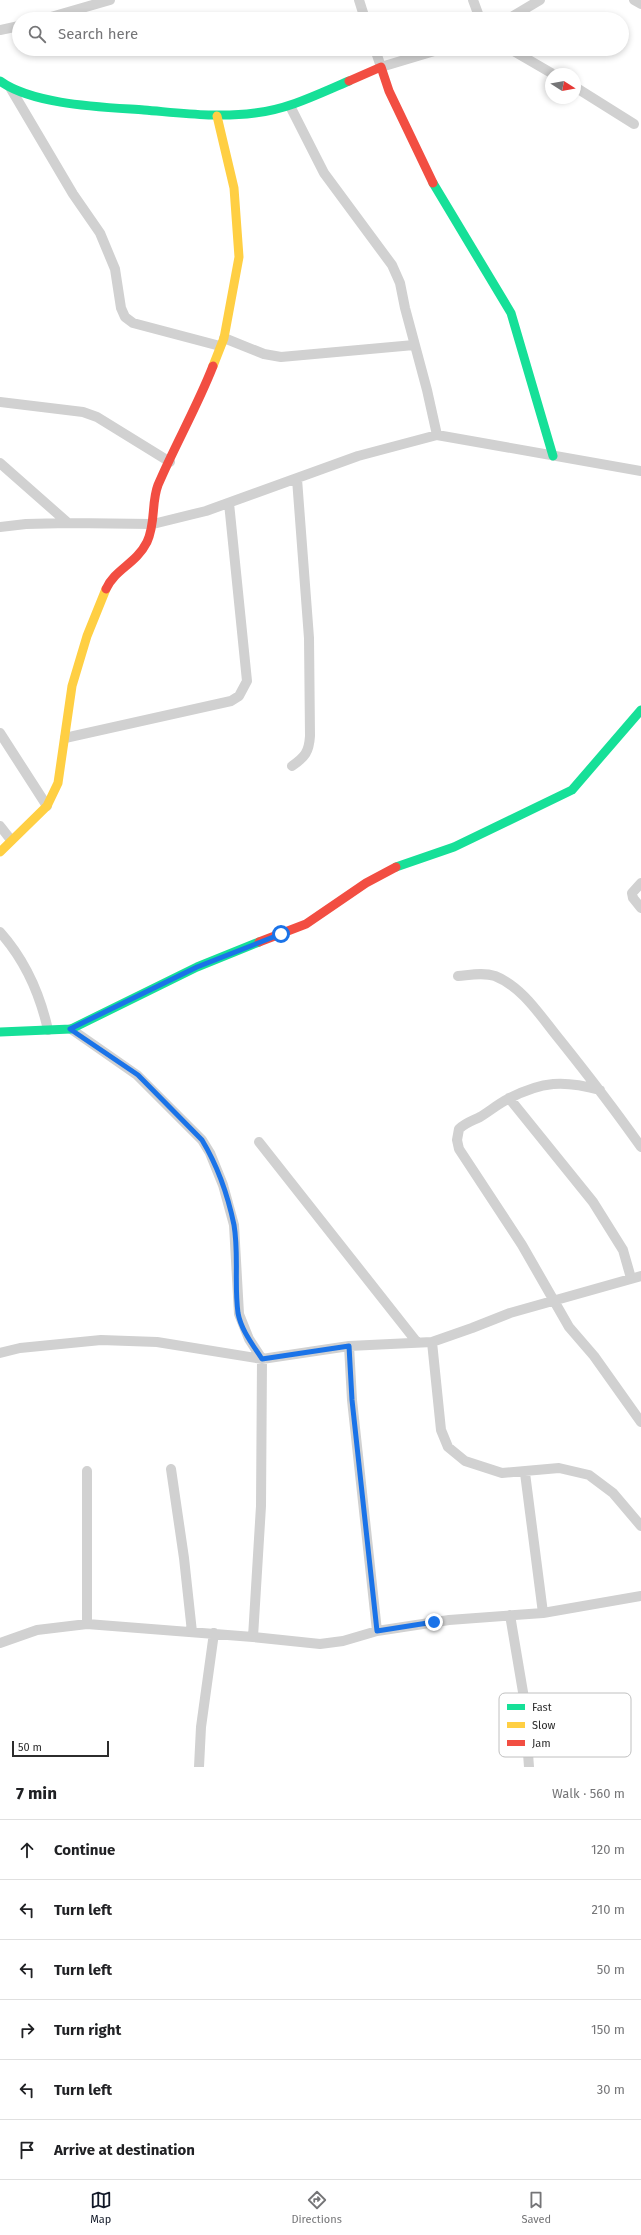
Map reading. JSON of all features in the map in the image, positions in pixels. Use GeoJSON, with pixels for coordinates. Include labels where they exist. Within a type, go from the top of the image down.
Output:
{"type":"FeatureCollection","features":[{"type":"Feature","properties":{"kind":"street"},"geometry":{"type":"LineString","coordinates":[[68,12],[108,0]]}},
{"type":"Feature","properties":{"kind":"street"},"geometry":{"type":"LineString","coordinates":[[359,0],[363,12]]}},
{"type":"Feature","properties":{"kind":"street"},"geometry":{"type":"LineString","coordinates":[[473,0],[477,12]]}},
{"type":"Feature","properties":{"kind":"street"},"geometry":{"type":"LineString","coordinates":[[520,12],[540,0]]}},
{"type":"Feature","properties":{"kind":"street"},"geometry":{"type":"LineString","coordinates":[[634,0],[641,4]]}},
{"type":"Feature","properties":{"kind":"street"},"geometry":{"type":"LineString","coordinates":[[0,29],[12,27]]}},
{"type":"Feature","properties":{"kind":"street"},"geometry":{"type":"LineString","coordinates":[[377,56],[389,91],[436,189],[510,313],[553,456]]}},
{"type":"Feature","properties":{"kind":"street"},"geometry":{"type":"LineString","coordinates":[[0,81],[11,89],[43,98],[89,106],[217,116],[256,113],[290,106],[381,67],[418,56]]}},
{"type":"Feature","properties":{"kind":"street"},"geometry":{"type":"LineString","coordinates":[[522,56],[545,69]]}},
{"type":"Feature","properties":{"kind":"street"},"geometry":{"type":"LineString","coordinates":[[11,89],[73,194],[100,234],[115,269],[121,308],[125,318],[133,323],[222,342],[264,354],[281,357],[414,345]]}},
{"type":"Feature","properties":{"kind":"street"},"geometry":{"type":"LineString","coordinates":[[581,91],[634,124]]}},
{"type":"Feature","properties":{"kind":"street"},"geometry":{"type":"LineString","coordinates":[[290,106],[324,173],[392,265],[400,283],[414,345],[427,390],[436,435]]}},
{"type":"Feature","properties":{"kind":"street"},"geometry":{"type":"LineString","coordinates":[[0,852],[47,806],[58,783],[72,686],[87,636],[104,594],[114,576],[137,558],[148,541],[153,524],[157,487],[204,389],[222,342],[232,302],[239,250],[234,188],[217,116]]}},
{"type":"Feature","properties":{"kind":"street"},"geometry":{"type":"LineString","coordinates":[[0,402],[83,412],[97,417],[170,462]]}},
{"type":"Feature","properties":{"kind":"street"},"geometry":{"type":"LineString","coordinates":[[0,527],[26,524],[68,523],[153,524],[229,503],[358,456],[436,435],[641,471]]}},
{"type":"Feature","properties":{"kind":"street"},"geometry":{"type":"LineString","coordinates":[[0,462],[68,523]]}},
{"type":"Feature","properties":{"kind":"street"},"geometry":{"type":"LineString","coordinates":[[292,766],[306,757],[310,749],[309,630],[297,479]]}},
{"type":"Feature","properties":{"kind":"street"},"geometry":{"type":"LineString","coordinates":[[65,738],[231,701],[239,696],[247,681],[229,503]]}},
{"type":"Feature","properties":{"kind":"street"},"geometry":{"type":"LineString","coordinates":[[0,1032],[70,1029],[197,967],[306,924],[366,883],[398,866],[454,847],[572,790],[641,710]]}},
{"type":"Feature","properties":{"kind":"street"},"geometry":{"type":"LineString","coordinates":[[0,733],[47,806]]}},
{"type":"Feature","properties":{"kind":"street"},"geometry":{"type":"LineString","coordinates":[[0,826],[12,840]]}},
{"type":"Feature","properties":{"kind":"street"},"geometry":{"type":"LineString","coordinates":[[641,883],[632,893],[633,898],[641,908]]}},
{"type":"Feature","properties":{"kind":"street"},"geometry":{"type":"LineString","coordinates":[[0,932],[34,983],[42,1004],[48,1030]]}},
{"type":"Feature","properties":{"kind":"street"},"geometry":{"type":"LineString","coordinates":[[458,976],[481,974],[494,976],[512,986],[539,1014],[600,1090],[641,1147]]}},
{"type":"Feature","properties":{"kind":"street"},"geometry":{"type":"LineString","coordinates":[[70,1029],[138,1075],[202,1140],[210,1153],[223,1185],[234,1225],[238,1314],[249,1339],[262,1359],[261,1506],[253,1637]]}},
{"type":"Feature","properties":{"kind":"street"},"geometry":{"type":"LineString","coordinates":[[600,1090],[578,1084],[556,1082],[544,1084],[509,1098],[480,1117],[466,1123],[459,1129],[458,1144],[522,1245],[552,1301],[569,1327],[594,1356],[641,1422]]}},
{"type":"Feature","properties":{"kind":"street"},"geometry":{"type":"LineString","coordinates":[[509,1098],[604,1218],[624,1250],[631,1278]]}},
{"type":"Feature","properties":{"kind":"street"},"geometry":{"type":"LineString","coordinates":[[259,1142],[416,1341]]}},
{"type":"Feature","properties":{"kind":"street"},"geometry":{"type":"LineString","coordinates":[[0,1353],[20,1348],[109,1341],[157,1342],[262,1359],[349,1346],[416,1341],[432,1342],[510,1313],[641,1276]]}},
{"type":"Feature","properties":{"kind":"street"},"geometry":{"type":"LineString","coordinates":[[432,1342],[441,1430],[448,1447],[465,1460],[502,1473],[525,1473],[559,1468],[588,1475],[614,1493],[641,1526]]}},
{"type":"Feature","properties":{"kind":"street"},"geometry":{"type":"LineString","coordinates":[[349,1346],[352,1400],[377,1631]]}},
{"type":"Feature","properties":{"kind":"street"},"geometry":{"type":"LineString","coordinates":[[171,1469],[184,1558],[192,1632]]}},
{"type":"Feature","properties":{"kind":"street"},"geometry":{"type":"LineString","coordinates":[[87,1471],[87,1624]]}},
{"type":"Feature","properties":{"kind":"street"},"geometry":{"type":"LineString","coordinates":[[525,1473],[542,1613]]}},
{"type":"Feature","properties":{"kind":"street"},"geometry":{"type":"LineString","coordinates":[[0,1642],[37,1630],[87,1624],[253,1637],[320,1644],[343,1640],[377,1631],[449,1620],[542,1613],[641,1596]]}},
{"type":"Feature","properties":{"kind":"street"},"geometry":{"type":"LineString","coordinates":[[510,1615],[523,1693]]}},
{"type":"Feature","properties":{"kind":"street"},"geometry":{"type":"LineString","coordinates":[[200,1767],[201,1727],[214,1634]]}},
{"type":"Feature","properties":{"kind":"street"},"geometry":{"type":"LineString","coordinates":[[529,1757],[530,1767]]}},
{"type":"Feature","properties":{"kind":"traffic: fast"},"geometry":{"type":"LineString","coordinates":[[0,81],[14,89],[49,100],[108,108],[213,115],[268,111],[292,105],[349,81]]}},
{"type":"Feature","properties":{"kind":"traffic: fast"},"geometry":{"type":"LineString","coordinates":[[433,183],[511,313],[553,456]]}},
{"type":"Feature","properties":{"kind":"traffic: fast"},"geometry":{"type":"LineString","coordinates":[[396,867],[454,847],[572,790],[641,710]]}},
{"type":"Feature","properties":{"kind":"traffic: fast"},"geometry":{"type":"LineString","coordinates":[[0,1032],[71,1029],[197,967],[259,942]]}},
{"type":"Feature","properties":{"kind":"traffic: slow"},"geometry":{"type":"LineString","coordinates":[[213,366],[224,338],[239,257],[234,188],[217,116]]}},
{"type":"Feature","properties":{"kind":"traffic: slow"},"geometry":{"type":"LineString","coordinates":[[0,852],[47,806],[58,783],[72,686],[87,636],[106,589]]}},
{"type":"Feature","properties":{"kind":"traffic: jam"},"geometry":{"type":"LineString","coordinates":[[349,81],[381,67],[389,91],[433,183]]}},
{"type":"Feature","properties":{"kind":"traffic: jam"},"geometry":{"type":"LineString","coordinates":[[106,589],[115,576],[137,556],[147,542],[152,528],[158,485],[213,366]]}},
{"type":"Feature","properties":{"kind":"traffic: jam"},"geometry":{"type":"LineString","coordinates":[[259,942],[306,924],[366,883],[396,867]]}},
{"type":"Feature","properties":{"kind":"route"},"geometry":{"type":"LineString","coordinates":[[281,934],[197,967],[70,1029],[138,1075],[202,1140],[210,1153],[223,1185],[234,1225],[238,1314],[249,1339],[262,1359],[349,1346],[352,1400],[377,1631],[434,1622]]}}]}
